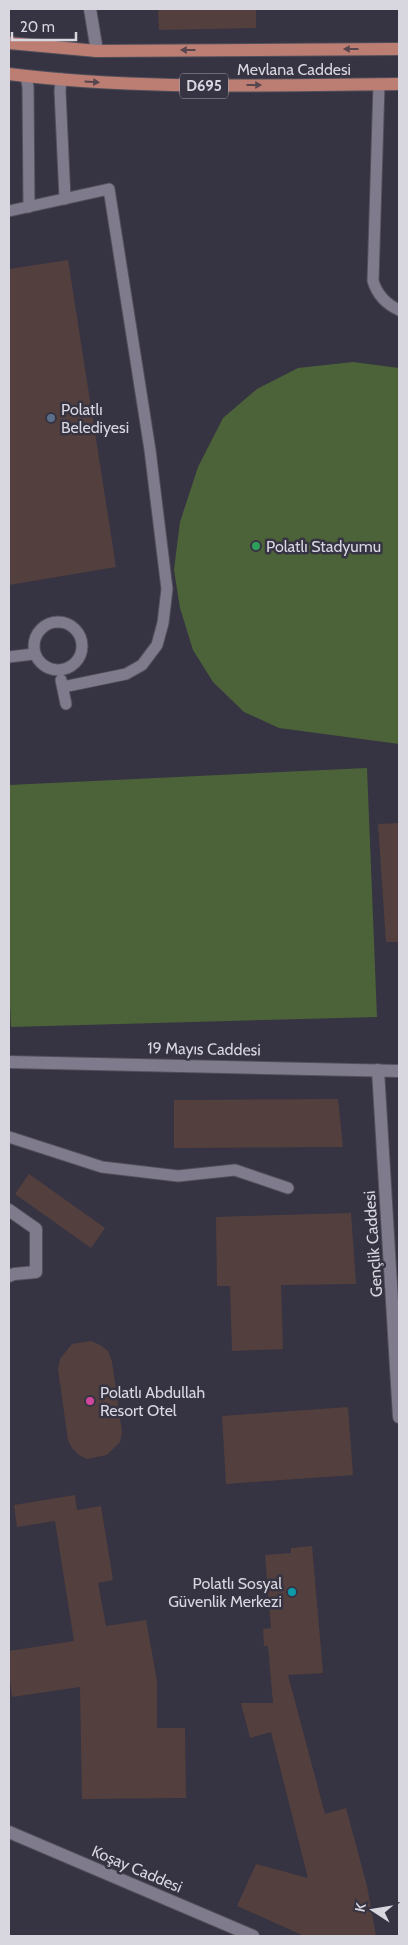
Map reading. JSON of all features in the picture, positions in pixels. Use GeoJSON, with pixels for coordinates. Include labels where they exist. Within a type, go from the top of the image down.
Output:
{"type":"FeatureCollection","features":[{"type":"Feature","properties":{"kind":"main road","name":"Mevlana Caddesi"},"geometry":{"type":"LineString","coordinates":[[9,43],[97,51],[398,47]]}},
{"type":"Feature","properties":{"kind":"main road","name":"Mevlana Caddesi"},"geometry":{"type":"LineString","coordinates":[[9,74],[165,86],[399,84]]}},
{"type":"Feature","properties":{"kind":"street"},"geometry":{"type":"LineString","coordinates":[[90,9],[97,51]]}},
{"type":"Feature","properties":{"kind":"street","name":"19 Mayıs Caddesi"},"geometry":{"type":"LineString","coordinates":[[9,1062],[399,1071]]}},
{"type":"Feature","properties":{"kind":"street","name":"Gençlik Caddesi"},"geometry":{"type":"LineString","coordinates":[[378,1070],[399,1417]]}},
{"type":"Feature","properties":{"kind":"street"},"geometry":{"type":"LineString","coordinates":[[9,1210],[36,1229],[36,1272],[9,1276]]}},
{"type":"Feature","properties":{"kind":"street","name":"Koşay Caddesi"},"geometry":{"type":"LineString","coordinates":[[9,1832],[253,1936]]}},
{"type":"Feature","properties":{"kind":"lane"},"geometry":{"type":"LineString","coordinates":[[26,76],[28,87],[29,207]]}},
{"type":"Feature","properties":{"kind":"lane"},"geometry":{"type":"LineString","coordinates":[[61,79],[65,199]]}},
{"type":"Feature","properties":{"kind":"lane"},"geometry":{"type":"LineString","coordinates":[[379,84],[373,281],[379,294],[385,301],[399,310]]}},
{"type":"Feature","properties":{"kind":"lane"},"geometry":{"type":"LineString","coordinates":[[9,211],[109,189],[150,450],[168,589],[158,645],[142,665],[126,674],[63,687]]}},
{"type":"Feature","properties":{"kind":"lane"},"geometry":{"type":"LineString","coordinates":[[59,622],[73,628],[81,641],[82,649],[80,657],[74,664],[60,671],[44,667],[34,654],[33,646],[35,638],[44,626],[59,622]]}},
{"type":"Feature","properties":{"kind":"lane"},"geometry":{"type":"LineString","coordinates":[[9,657],[34,654]]}},
{"type":"Feature","properties":{"kind":"lane"},"geometry":{"type":"LineString","coordinates":[[60,671],[66,704]]}},
{"type":"Feature","properties":{"kind":"lane"},"geometry":{"type":"LineString","coordinates":[[9,1137],[102,1168],[178,1176],[235,1170],[288,1188]]}},
{"type":"Feature","properties":{"kind":"green space","name":"Polatlı Stadyumu"},"geometry":{"type":"Polygon","coordinates":[[[353,362],[399,368],[399,744],[279,728],[244,712],[213,682],[193,650],[180,608],[174,570],[180,522],[198,467],[223,418],[257,389],[298,368],[353,362]]]}},
{"type":"Feature","properties":{"kind":"green space"},"geometry":{"type":"Polygon","coordinates":[[[367,768],[377,1017],[11,1027],[9,978],[9,785],[367,768]]]}},
{"type":"Feature","properties":{"kind":"building"},"geometry":{"type":"Polygon","coordinates":[[[158,9],[256,9],[256,28],[159,30],[158,9]]]}},
{"type":"Feature","properties":{"kind":"building","name":"Polatlı Belediyesi"},"geometry":{"type":"Polygon","coordinates":[[[68,260],[116,567],[9,585],[9,269],[68,260]]]}},
{"type":"Feature","properties":{"kind":"building"},"geometry":{"type":"Polygon","coordinates":[[[399,823],[399,942],[386,942],[378,824],[399,823]]]}},
{"type":"Feature","properties":{"kind":"building"},"geometry":{"type":"Polygon","coordinates":[[[338,1099],[343,1147],[174,1148],[174,1100],[338,1099]]]}},
{"type":"Feature","properties":{"kind":"building"},"geometry":{"type":"Polygon","coordinates":[[[29,1174],[105,1228],[91,1248],[15,1194],[29,1174]]]}},
{"type":"Feature","properties":{"kind":"building"},"geometry":{"type":"Polygon","coordinates":[[[351,1213],[356,1284],[281,1285],[283,1349],[232,1351],[230,1286],[217,1286],[216,1217],[351,1213]]]}},
{"type":"Feature","properties":{"kind":"building","name":"Polatlı Abdullah Resort Otel"},"geometry":{"type":"Polygon","coordinates":[[[91,1341],[108,1351],[112,1362],[122,1432],[120,1442],[107,1455],[87,1459],[79,1455],[72,1448],[68,1440],[58,1369],[60,1359],[72,1344],[91,1341]]]}},
{"type":"Feature","properties":{"kind":"building"},"geometry":{"type":"Polygon","coordinates":[[[348,1407],[353,1475],[226,1484],[222,1416],[348,1407]]]}},
{"type":"Feature","properties":{"kind":"building"},"geometry":{"type":"Polygon","coordinates":[[[75,1495],[77,1510],[101,1506],[113,1580],[98,1583],[106,1626],[146,1620],[157,1681],[157,1728],[185,1728],[186,1798],[82,1799],[80,1687],[12,1697],[9,1651],[74,1641],[55,1521],[17,1527],[14,1505],[75,1495]]]}},
{"type":"Feature","properties":{"kind":"building"},"geometry":{"type":"Polygon","coordinates":[[[312,1546],[323,1673],[288,1675],[325,1814],[346,1808],[367,1886],[376,1936],[304,1936],[237,1906],[256,1864],[308,1878],[271,1732],[250,1738],[241,1703],[273,1703],[268,1646],[264,1646],[263,1629],[271,1628],[265,1555],[291,1553],[291,1548],[312,1546]]]}},
{"type":"Feature","properties":{"kind":"place","name":"Polatlı Belediyesi"},"geometry":{"type":"Point","coordinates":[51,418]}},
{"type":"Feature","properties":{"kind":"place","name":"Polatlı Stadyumu"},"geometry":{"type":"Point","coordinates":[256,546]}},
{"type":"Feature","properties":{"kind":"place","name":"Polatlı Abdullah Resort Otel"},"geometry":{"type":"Point","coordinates":[90,1401]}},
{"type":"Feature","properties":{"kind":"place","name":"Polatlı Sosyal Güvenlik Merkezi"},"geometry":{"type":"Point","coordinates":[292,1592]}}]}
